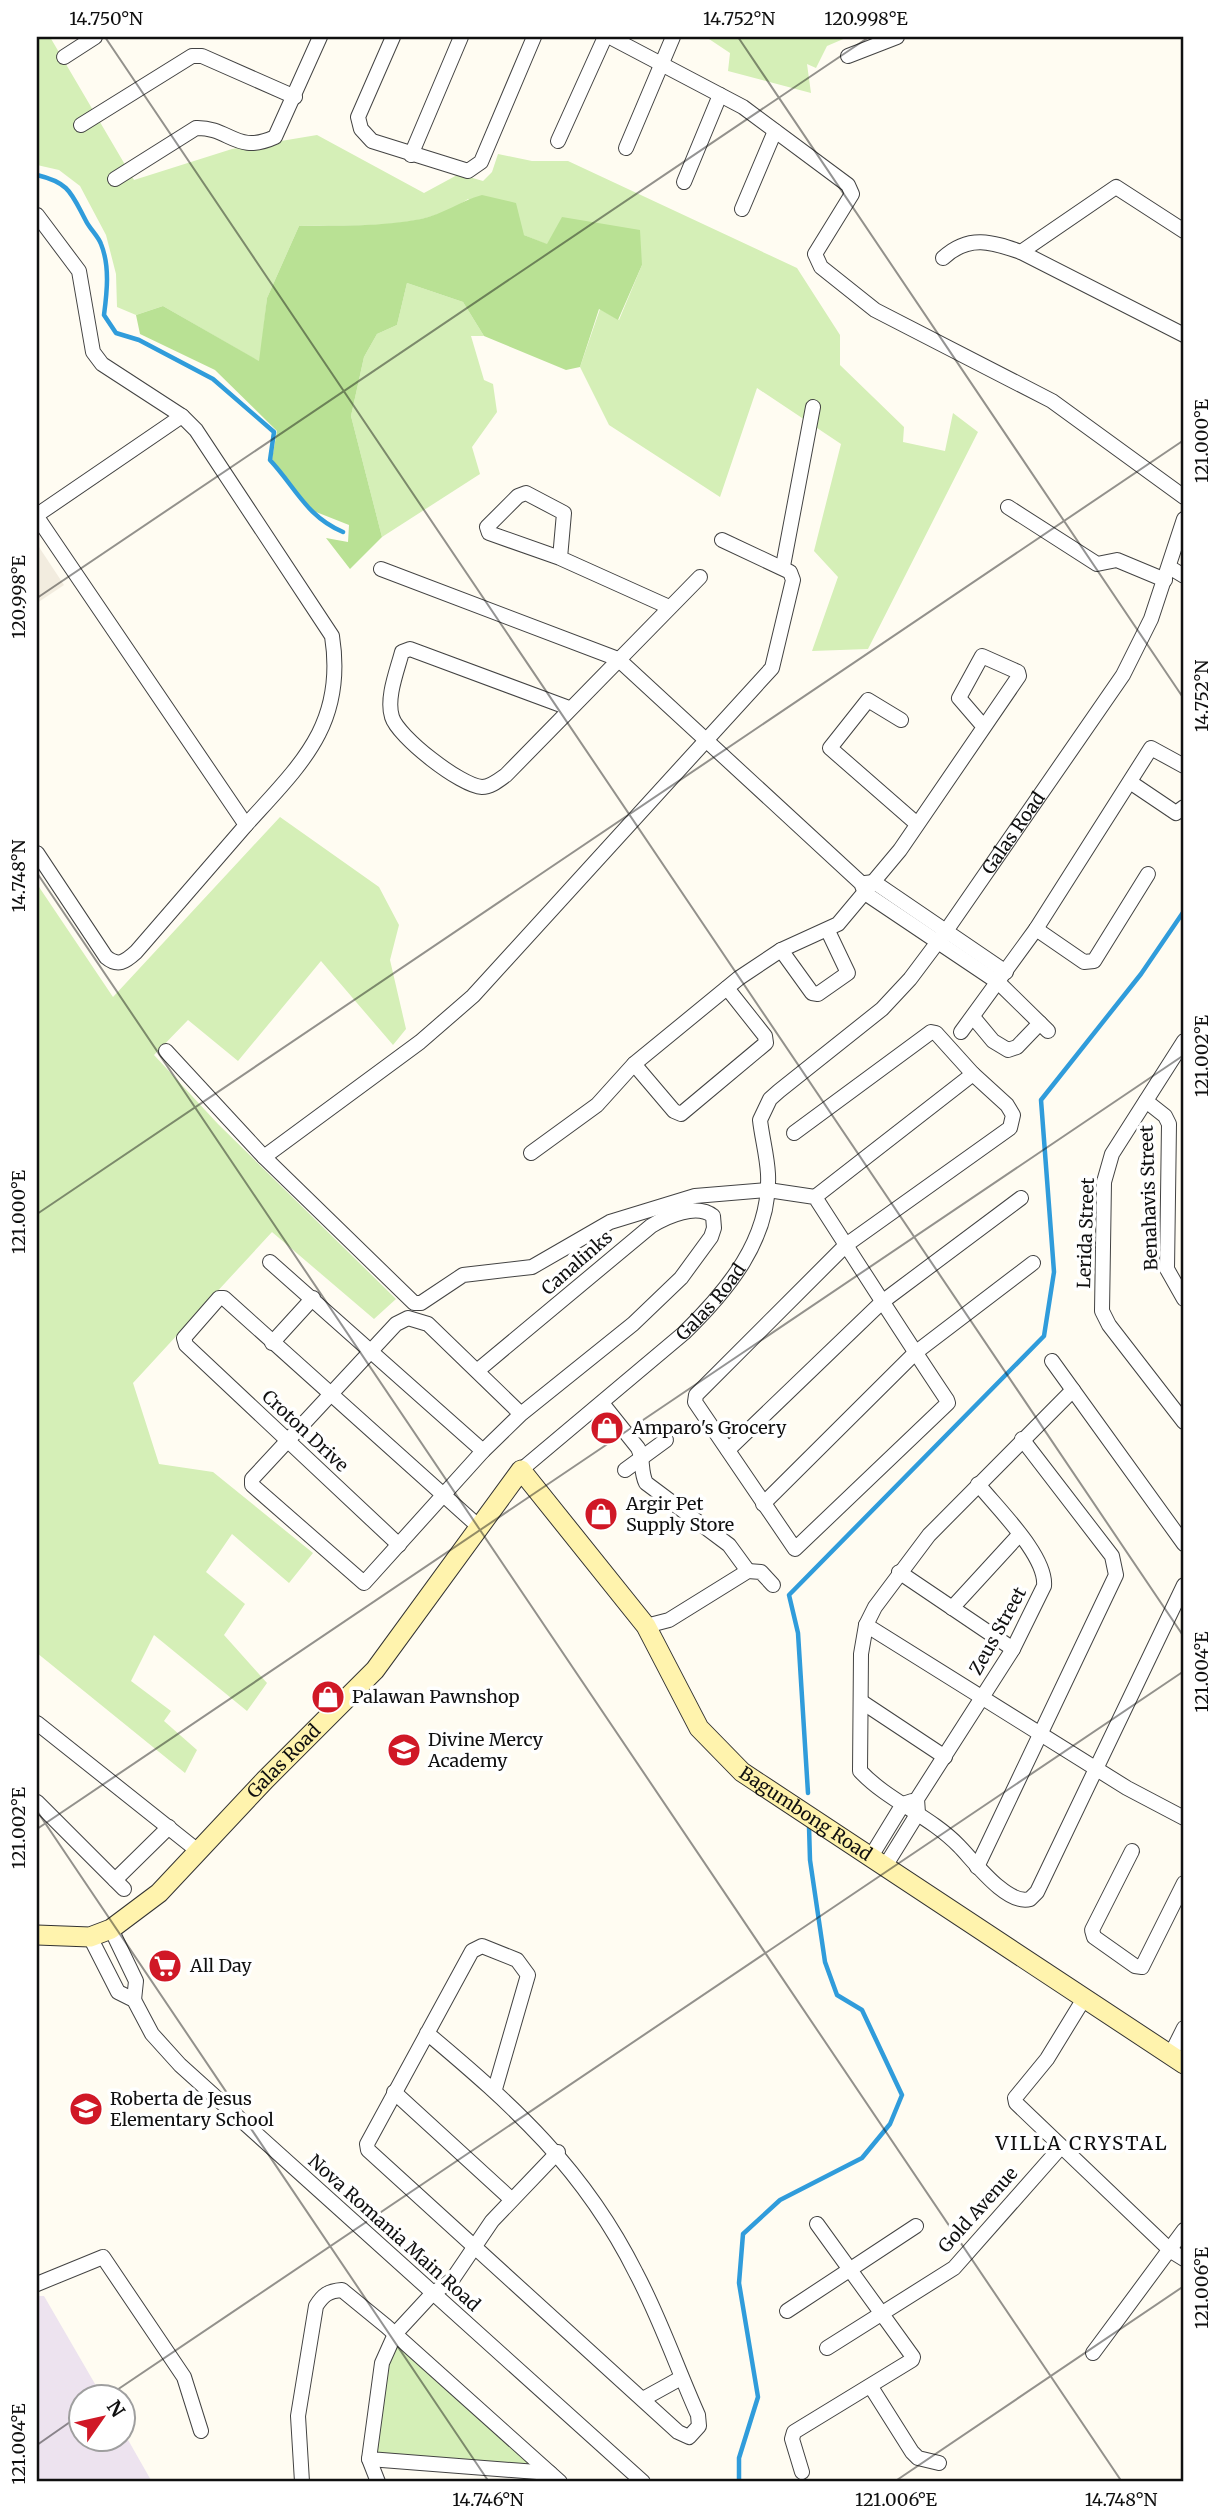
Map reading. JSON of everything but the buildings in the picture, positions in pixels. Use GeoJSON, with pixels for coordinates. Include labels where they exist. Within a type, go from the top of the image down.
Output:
{"type":"FeatureCollection","features":[{"type":"Feature","properties":{"kind":"main road","name":"Galas Road"},"geometry":{"type":"LineString","coordinates":[[37,1935],[90,1937],[111,1929],[159,1893],[375,1670],[521,1470]]}},
{"type":"Feature","properties":{"kind":"main road","name":"Bagumbong Road"},"geometry":{"type":"LineString","coordinates":[[521,1470],[646,1626],[699,1728],[742,1772],[1177,2059]]}},
{"type":"Feature","properties":{"kind":"street"},"geometry":{"type":"LineString","coordinates":[[115,179],[196,128],[204,128],[246,145],[275,137],[320,37]]}},
{"type":"Feature","properties":{"kind":"street"},"geometry":{"type":"LineString","coordinates":[[393,37],[358,117],[361,129],[372,141],[468,171],[481,162],[534,37]]}},
{"type":"Feature","properties":{"kind":"street"},"geometry":{"type":"LineString","coordinates":[[411,155],[461,37]]}},
{"type":"Feature","properties":{"kind":"street"},"geometry":{"type":"LineString","coordinates":[[558,141],[607,37],[720,94],[775,131],[851,189],[852,194],[815,254],[821,267],[875,310],[1052,401],[1184,497]]}},
{"type":"Feature","properties":{"kind":"street"},"geometry":{"type":"LineString","coordinates":[[626,148],[673,37]]}},
{"type":"Feature","properties":{"kind":"street"},"geometry":{"type":"LineString","coordinates":[[848,56],[897,37]]}},
{"type":"Feature","properties":{"kind":"street"},"geometry":{"type":"LineString","coordinates":[[64,57],[90,38]]}},
{"type":"Feature","properties":{"kind":"street"},"geometry":{"type":"LineString","coordinates":[[81,125],[192,55],[202,55],[295,97]]}},
{"type":"Feature","properties":{"kind":"street"},"geometry":{"type":"LineString","coordinates":[[684,181],[720,94]]}},
{"type":"Feature","properties":{"kind":"street"},"geometry":{"type":"LineString","coordinates":[[742,209],[775,131]]}},
{"type":"Feature","properties":{"kind":"street"},"geometry":{"type":"LineString","coordinates":[[1021,253],[1116,187],[1184,231]]}},
{"type":"Feature","properties":{"kind":"street"},"geometry":{"type":"LineString","coordinates":[[37,215],[79,271],[84,286],[93,352],[111,372],[182,416],[196,430],[332,636],[335,656],[325,726],[309,754],[136,952],[122,963],[116,963],[106,957],[37,853]]}},
{"type":"Feature","properties":{"kind":"street"},"geometry":{"type":"LineString","coordinates":[[943,258],[962,245],[989,241],[1021,253],[1184,335]]}},
{"type":"Feature","properties":{"kind":"street"},"geometry":{"type":"LineString","coordinates":[[783,566],[813,407]]}},
{"type":"Feature","properties":{"kind":"street"},"geometry":{"type":"LineString","coordinates":[[182,416],[37,516],[246,825]]}},
{"type":"Feature","properties":{"kind":"street"},"geometry":{"type":"LineString","coordinates":[[560,558],[564,513],[526,493],[518,496],[487,527],[489,533],[560,558],[669,607]]}},
{"type":"Feature","properties":{"kind":"street"},"geometry":{"type":"LineString","coordinates":[[1008,507],[1097,564],[1117,560],[1184,576]]}},
{"type":"Feature","properties":{"kind":"street","name":"Galas Road"},"geometry":{"type":"LineString","coordinates":[[521,1470],[684,1334],[728,1286],[751,1250],[759,1230],[768,1190],[760,1120],[770,1099],[882,1009],[910,979],[942,937],[1108,700],[1139,645],[1167,573],[1184,519]]}},
{"type":"Feature","properties":{"kind":"street"},"geometry":{"type":"LineString","coordinates":[[264,1157],[419,1042],[472,996],[775,662],[793,580],[783,566],[722,540]]}},
{"type":"Feature","properties":{"kind":"street"},"geometry":{"type":"LineString","coordinates":[[381,569],[618,659],[867,886],[1003,978],[1044,1027],[1017,1047],[1008,1050],[993,1041],[973,1017]]}},
{"type":"Feature","properties":{"kind":"street"},"geometry":{"type":"LineString","coordinates":[[569,708],[410,649],[402,652],[391,711],[398,729],[447,770],[460,780],[484,788],[506,775],[700,577]]}},
{"type":"Feature","properties":{"kind":"street"},"geometry":{"type":"LineString","coordinates":[[531,1153],[597,1105],[634,1064],[727,988],[781,950],[828,931],[917,824],[984,727],[1019,674],[982,656],[959,698],[984,727]]}},
{"type":"Feature","properties":{"kind":"street"},"geometry":{"type":"LineString","coordinates":[[901,720],[867,700],[830,748],[917,824]]}},
{"type":"Feature","properties":{"kind":"street"},"geometry":{"type":"LineString","coordinates":[[961,1032],[1003,978],[1036,929],[1152,747],[1184,766]]}},
{"type":"Feature","properties":{"kind":"street"},"geometry":{"type":"LineString","coordinates":[[1130,782],[1176,813],[1184,807]]}},
{"type":"Feature","properties":{"kind":"street"},"geometry":{"type":"LineString","coordinates":[[1036,929],[1084,962],[1094,961],[1148,874]]}},
{"type":"Feature","properties":{"kind":"street"},"geometry":{"type":"LineString","coordinates":[[781,950],[812,993],[818,994],[848,973],[828,931]]}},
{"type":"Feature","properties":{"kind":"street"},"geometry":{"type":"LineString","coordinates":[[634,1064],[674,1111],[681,1114],[766,1043],[765,1036],[727,988]]}},
{"type":"Feature","properties":{"kind":"street"},"geometry":{"type":"LineString","coordinates":[[794,1133],[933,1032],[1012,1111],[1010,1128],[846,1245],[696,1395],[695,1402],[763,1504],[792,1547],[798,1548],[948,1407],[947,1400],[915,1353],[882,1302],[846,1245],[815,1197]]}},
{"type":"Feature","properties":{"kind":"street","name":"Lerida Street"},"geometry":{"type":"LineString","coordinates":[[1184,1041],[1112,1154],[1104,1182],[1102,1311],[1109,1325],[1184,1422]]}},
{"type":"Feature","properties":{"kind":"street"},"geometry":{"type":"LineString","coordinates":[[166,1051],[264,1157],[418,1303],[463,1275],[532,1268],[610,1222],[695,1196],[768,1190],[815,1197],[973,1074]]}},
{"type":"Feature","properties":{"kind":"street","name":"Benahavis Street"},"geometry":{"type":"LineString","coordinates":[[1146,1101],[1165,1116],[1169,1124],[1167,1269],[1184,1299]]}},
{"type":"Feature","properties":{"kind":"street"},"geometry":{"type":"LineString","coordinates":[[728,1450],[882,1302],[1021,1198]]}},
{"type":"Feature","properties":{"kind":"street","name":"Canalinks"},"geometry":{"type":"LineString","coordinates":[[477,1371],[651,1226],[697,1210],[713,1216],[714,1227],[710,1237],[681,1278],[633,1324],[521,1414]]}},
{"type":"Feature","properties":{"kind":"street"},"geometry":{"type":"LineString","coordinates":[[270,1262],[483,1451]]}},
{"type":"Feature","properties":{"kind":"street"},"geometry":{"type":"LineString","coordinates":[[763,1504],[915,1353],[1034,1263]]}},
{"type":"Feature","properties":{"kind":"street","name":"Croton Drive"},"geometry":{"type":"LineString","coordinates":[[272,1343],[221,1297],[184,1338],[186,1345],[399,1545]]}},
{"type":"Feature","properties":{"kind":"street"},"geometry":{"type":"LineString","coordinates":[[313,1298],[272,1343],[478,1526]]}},
{"type":"Feature","properties":{"kind":"street"},"geometry":{"type":"LineString","coordinates":[[418,1319],[428,1324],[477,1371],[521,1414],[483,1451],[368,1580],[360,1582],[252,1485],[252,1479],[286,1441],[401,1320],[418,1319]]}},
{"type":"Feature","properties":{"kind":"street"},"geometry":{"type":"LineString","coordinates":[[1052,1362],[1184,1544]]}},
{"type":"Feature","properties":{"kind":"street"},"geometry":{"type":"LineString","coordinates":[[1073,1390],[1021,1439],[899,1572],[866,1625],[861,1654],[862,1774],[913,1805],[950,1836],[977,1867],[1019,1899],[1030,1899],[1037,1892],[1184,1585]]}},
{"type":"Feature","properties":{"kind":"street"},"geometry":{"type":"LineString","coordinates":[[602,1402],[642,1457],[641,1474],[646,1483],[729,1545],[748,1571]]}},
{"type":"Feature","properties":{"kind":"street"},"geometry":{"type":"LineString","coordinates":[[977,1867],[1114,1582],[1116,1565],[1106,1548],[1021,1439]]}},
{"type":"Feature","properties":{"kind":"street"},"geometry":{"type":"LineString","coordinates":[[625,1470],[666,1440]]}},
{"type":"Feature","properties":{"kind":"street","name":"Zeus Street"},"geometry":{"type":"LineString","coordinates":[[877,1863],[983,1698],[1042,1596],[1045,1577],[1038,1559],[978,1484]]}},
{"type":"Feature","properties":{"kind":"street"},"geometry":{"type":"LineString","coordinates":[[952,1608],[1019,1535]]}},
{"type":"Feature","properties":{"kind":"street"},"geometry":{"type":"LineString","coordinates":[[646,1626],[669,1620],[748,1571],[761,1572],[773,1585]]}},
{"type":"Feature","properties":{"kind":"street"},"geometry":{"type":"LineString","coordinates":[[899,1572],[1013,1649]]}},
{"type":"Feature","properties":{"kind":"street"},"geometry":{"type":"LineString","coordinates":[[866,1625],[1128,1788],[1184,1818]]}},
{"type":"Feature","properties":{"kind":"street"},"geometry":{"type":"LineString","coordinates":[[862,1702],[945,1757]]}},
{"type":"Feature","properties":{"kind":"street"},"geometry":{"type":"LineString","coordinates":[[37,1723],[198,1851]]}},
{"type":"Feature","properties":{"kind":"street"},"geometry":{"type":"LineString","coordinates":[[37,1802],[119,1885],[169,1827]]}},
{"type":"Feature","properties":{"kind":"street"},"geometry":{"type":"LineString","coordinates":[[1132,1851],[1092,1930],[1094,1937],[1135,1966],[1142,1967],[1184,1884]]}},
{"type":"Feature","properties":{"kind":"street","name":"Nova Romania Main Road"},"geometry":{"type":"LineString","coordinates":[[111,1929],[136,1981],[134,2000],[152,2034],[180,2066],[643,2482]]}},
{"type":"Feature","properties":{"kind":"street","name":"Nova Romania Main Road"},"geometry":{"type":"LineString","coordinates":[[90,1937],[118,1992],[134,2000]]}},
{"type":"Feature","properties":{"kind":"street"},"geometry":{"type":"LineString","coordinates":[[427,2033],[495,2089],[558,2152],[590,2197],[636,2272],[699,2420],[697,2431],[689,2437],[678,2432],[368,2150],[367,2144],[394,2092],[427,2033],[476,1947],[482,1946],[517,1960],[528,1975],[495,2089]]}},
{"type":"Feature","properties":{"kind":"street"},"geometry":{"type":"LineString","coordinates":[[1085,1997],[1047,2059],[1016,2098],[1018,2107],[1171,2251],[1184,2259]]}},
{"type":"Feature","properties":{"kind":"street"},"geometry":{"type":"LineString","coordinates":[[1177,2059],[1184,2028]]}},
{"type":"Feature","properties":{"kind":"street"},"geometry":{"type":"LineString","coordinates":[[394,2092],[511,2199]]}},
{"type":"Feature","properties":{"kind":"street","name":"Gold Avenue"},"geometry":{"type":"LineString","coordinates":[[827,2348],[954,2268],[1060,2148]]}},
{"type":"Feature","properties":{"kind":"street"},"geometry":{"type":"LineString","coordinates":[[378,2482],[369,2459],[383,2363],[395,2334],[432,2294],[452,2280],[511,2199],[558,2152]]}},
{"type":"Feature","properties":{"kind":"street"},"geometry":{"type":"LineString","coordinates":[[802,2472],[792,2439],[794,2432],[871,2387],[913,2357],[817,2224]]}},
{"type":"Feature","properties":{"kind":"street"},"geometry":{"type":"LineString","coordinates":[[787,2311],[916,2226]]}},
{"type":"Feature","properties":{"kind":"street"},"geometry":{"type":"LineString","coordinates":[[1093,2353],[1184,2230]]}},
{"type":"Feature","properties":{"kind":"street"},"geometry":{"type":"LineString","coordinates":[[37,2284],[103,2257],[184,2377],[201,2431]]}},
{"type":"Feature","properties":{"kind":"street"},"geometry":{"type":"LineString","coordinates":[[302,2482],[298,2416],[316,2306],[321,2297],[331,2291],[342,2290],[555,2477]]}},
{"type":"Feature","properties":{"kind":"street"},"geometry":{"type":"LineString","coordinates":[[643,2399],[681,2378]]}},
{"type":"Feature","properties":{"kind":"street"},"geometry":{"type":"LineString","coordinates":[[871,2387],[912,2452],[918,2458],[939,2463]]}},
{"type":"Feature","properties":{"kind":"street"},"geometry":{"type":"LineString","coordinates":[[369,2459],[555,2477]]}},
{"type":"Feature","properties":{"kind":"shaded area"},"geometry":{"type":"Polygon","coordinates":[[[37,544],[64,585],[37,603],[37,544]]]}},
{"type":"Feature","properties":{"kind":"shaded area"},"geometry":{"type":"Polygon","coordinates":[[[37,2296],[44,2296],[94,2382],[66,2382],[66,2452],[135,2452],[152,2482],[37,2482],[37,2296]]]}},
{"type":"Feature","properties":{"kind":"green space"},"geometry":{"type":"Polygon","coordinates":[[[37,37],[50,37],[134,180],[232,149],[317,135],[424,193],[459,174],[483,181],[492,172],[498,154],[532,161],[568,161],[797,268],[840,335],[840,365],[904,427],[903,442],[945,451],[953,413],[978,432],[868,649],[812,651],[838,577],[814,551],[841,444],[757,388],[720,497],[609,425],[580,367],[600,309],[619,320],[642,265],[548,245],[524,235],[468,199],[450,210],[409,222],[299,226],[267,298],[260,362],[163,306],[136,315],[117,307],[116,274],[106,235],[80,186],[59,170],[37,165],[37,37]]]}},
{"type":"Feature","properties":{"kind":"green space"},"geometry":{"type":"Polygon","coordinates":[[[848,37],[827,46],[816,68],[807,64],[811,93],[728,71],[730,53],[709,39],[848,37]]]}},
{"type":"Feature","properties":{"kind":"green space"},"geometry":{"type":"Polygon","coordinates":[[[482,195],[516,203],[524,235],[547,244],[562,217],[640,230],[642,265],[618,320],[599,309],[580,367],[566,370],[484,336],[463,302],[407,283],[397,325],[377,334],[364,357],[351,416],[382,537],[350,569],[326,538],[348,542],[349,525],[311,510],[272,459],[277,431],[215,370],[140,334],[136,315],[163,306],[259,361],[267,298],[299,226],[406,222],[429,217],[482,195]]]}},
{"type":"Feature","properties":{"kind":"green space"},"geometry":{"type":"Polygon","coordinates":[[[407,283],[463,302],[484,336],[471,336],[484,380],[493,384],[497,412],[472,447],[480,474],[382,537],[351,416],[364,357],[377,334],[397,325],[407,283]]]}},
{"type":"Feature","properties":{"kind":"green space"},"geometry":{"type":"Polygon","coordinates":[[[280,817],[379,887],[399,925],[390,960],[406,1029],[393,1045],[321,961],[238,1061],[188,1020],[154,1055],[218,1124],[396,1299],[374,1319],[272,1232],[133,1383],[159,1464],[213,1472],[313,1553],[289,1583],[232,1534],[206,1572],[245,1604],[224,1635],[267,1683],[247,1711],[154,1635],[131,1681],[171,1711],[164,1721],[197,1750],[185,1773],[37,1653],[37,884],[113,997],[280,817]]]}},
{"type":"Feature","properties":{"kind":"green space"},"geometry":{"type":"Polygon","coordinates":[[[394,2340],[530,2465],[374,2452],[372,2435],[394,2340]]]}},
{"type":"Feature","properties":{"kind":"waterway"},"geometry":{"type":"LineString","coordinates":[[37,175],[56,182],[68,191],[100,241],[107,270],[104,315],[116,333],[139,340],[213,379],[274,432],[270,460],[310,510],[343,532]]}},
{"type":"Feature","properties":{"kind":"waterway"},"geometry":{"type":"LineString","coordinates":[[808,1793],[798,1633],[789,1595],[1044,1336],[1054,1272],[1041,1100],[1141,974],[1184,911]]}},
{"type":"Feature","properties":{"kind":"waterway"},"geometry":{"type":"LineString","coordinates":[[739,2482],[739,2458],[758,2397],[739,2283],[743,2234],[780,2200],[862,2158],[890,2124],[902,2095],[862,2010],[837,1995],[825,1962],[810,1860],[809,1826]]}},
{"type":"Feature","properties":{"kind":"place","name":"Amparo's Grocery"},"geometry":{"type":"Point","coordinates":[607,1428]}},
{"type":"Feature","properties":{"kind":"place","name":"Argir Pet Supply Store"},"geometry":{"type":"Point","coordinates":[601,1514]}},
{"type":"Feature","properties":{"kind":"place","name":"Palawan Pawnshop"},"geometry":{"type":"Point","coordinates":[328,1697]}},
{"type":"Feature","properties":{"kind":"place","name":"Divine Mercy Academy"},"geometry":{"type":"Point","coordinates":[404,1750]}},
{"type":"Feature","properties":{"kind":"place","name":"All Day"},"geometry":{"type":"Point","coordinates":[165,1966]}},
{"type":"Feature","properties":{"kind":"place","name":"Roberta de Jesus Elementary School"},"geometry":{"type":"Point","coordinates":[86,2109]}},
{"type":"Feature","properties":{"kind":"district","name":"VILLA CRYSTAL"},"geometry":{"type":"Point","coordinates":[1082,2143]}}]}
